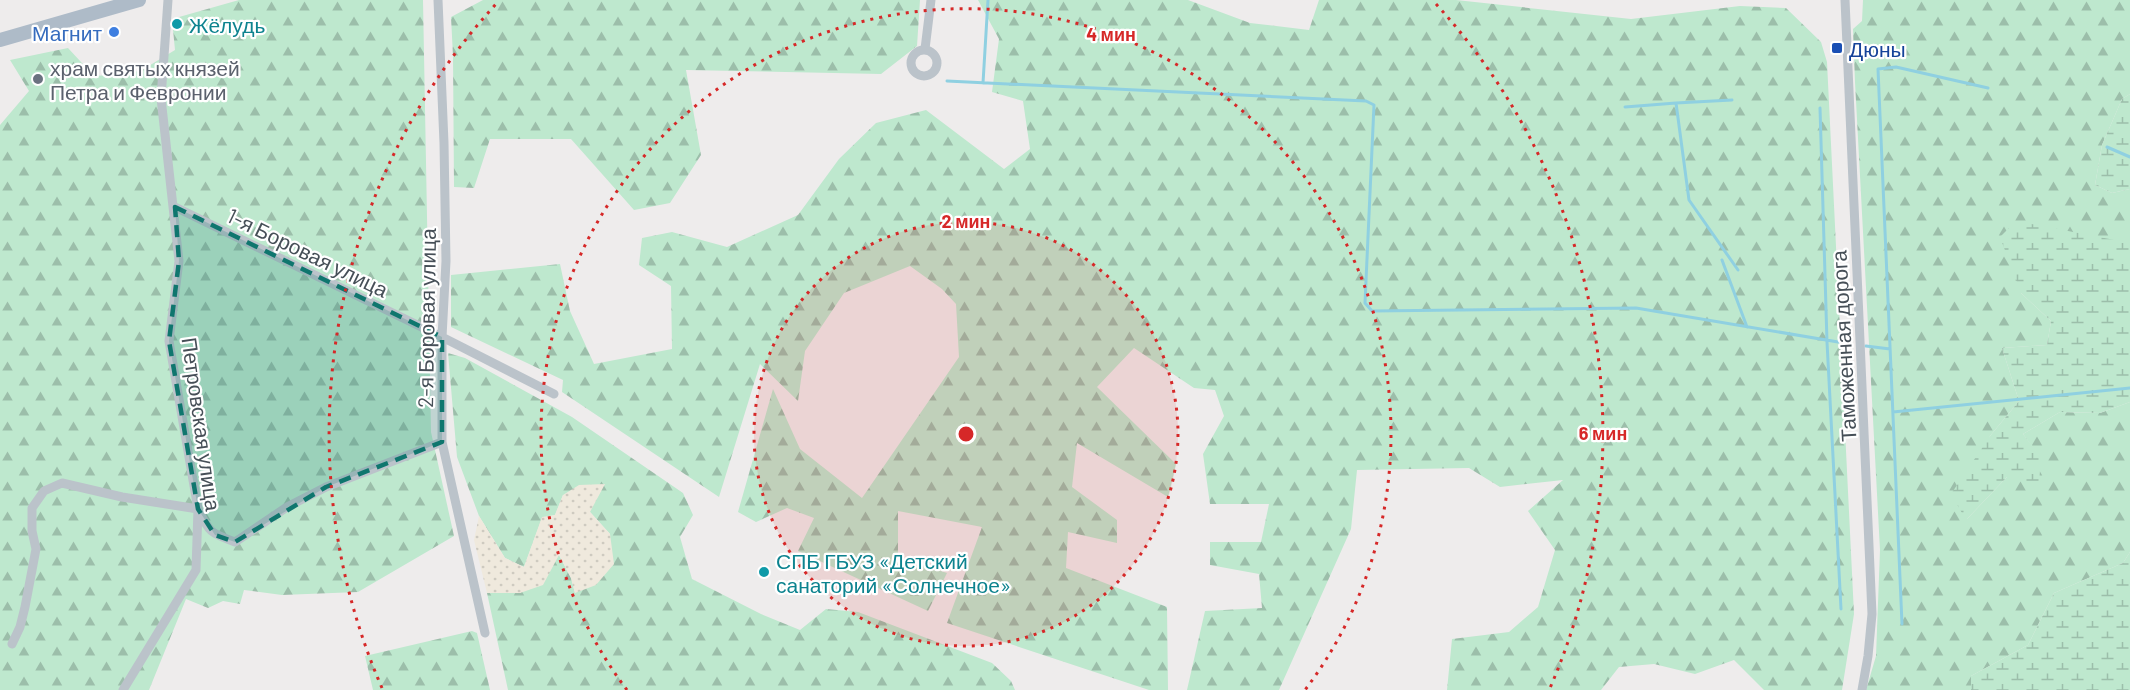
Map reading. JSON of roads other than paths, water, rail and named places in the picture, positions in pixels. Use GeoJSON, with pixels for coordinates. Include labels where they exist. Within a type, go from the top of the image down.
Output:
{"type":"FeatureCollection","features":[{"type":"Feature","properties":{"kind":"main road"},"geometry":{"type":"LineString","coordinates":[[0,40],[139,0]]}},
{"type":"Feature","properties":{"kind":"street","name":"Петровская улица"},"geometry":{"type":"LineString","coordinates":[[123,690],[196,570],[198,509],[169,341],[179,261],[175,207],[161,98],[168,0]]}},
{"type":"Feature","properties":{"kind":"street","name":"2-я Боровая улица"},"geometry":{"type":"LineString","coordinates":[[438,0],[446,261],[442,337],[442,442],[485,633]]}},
{"type":"Feature","properties":{"kind":"street"},"geometry":{"type":"LineString","coordinates":[[925,50],[931,0]]}},
{"type":"Feature","properties":{"kind":"street","name":"Таможенная дорога"},"geometry":{"type":"LineString","coordinates":[[1845,0],[1871,582],[1871,624],[1862,690]]}},
{"type":"Feature","properties":{"kind":"street","name":"1-я Боровая улица"},"geometry":{"type":"LineString","coordinates":[[175,207],[554,394]]}},
{"type":"Feature","properties":{"kind":"street"},"geometry":{"type":"LineString","coordinates":[[12,644],[20,627],[36,549],[32,531],[32,508],[44,490],[62,483],[122,497],[198,509],[207,527],[215,535],[235,542],[287,507],[326,487],[442,442]]}},
{"type":"Feature","properties":{"kind":"waterway"},"geometry":{"type":"LineString","coordinates":[[983,83],[988,0]]}},
{"type":"Feature","properties":{"kind":"waterway"},"geometry":{"type":"LineString","coordinates":[[1902,624],[1878,69],[1896,67],[1988,88]]}},
{"type":"Feature","properties":{"kind":"waterway"},"geometry":{"type":"LineString","coordinates":[[947,81],[1366,101],[1374,105],[1365,303],[1372,311],[1636,308],[1850,344]]}},
{"type":"Feature","properties":{"kind":"waterway"},"geometry":{"type":"LineString","coordinates":[[1676,103],[1732,100]]}},
{"type":"Feature","properties":{"kind":"waterway"},"geometry":{"type":"LineString","coordinates":[[1625,107],[1676,103],[1689,200],[1738,270]]}},
{"type":"Feature","properties":{"kind":"waterway"},"geometry":{"type":"LineString","coordinates":[[1820,108],[1827,342],[1841,609]]}},
{"type":"Feature","properties":{"kind":"waterway"},"geometry":{"type":"LineString","coordinates":[[2107,147],[2130,157]]}},
{"type":"Feature","properties":{"kind":"waterway"},"geometry":{"type":"LineString","coordinates":[[1722,260],[1747,327]]}},
{"type":"Feature","properties":{"kind":"waterway"},"geometry":{"type":"LineString","coordinates":[[1866,346],[1890,349]]}},
{"type":"Feature","properties":{"kind":"waterway"},"geometry":{"type":"LineString","coordinates":[[1893,412],[2130,388]]}},
{"type":"Feature","properties":{"kind":"place","name":"Жёлудь"},"geometry":{"type":"Point","coordinates":[177,24]}},
{"type":"Feature","properties":{"kind":"place","name":"Магнит"},"geometry":{"type":"Point","coordinates":[114,32]}},
{"type":"Feature","properties":{"kind":"place","name":"Дюны"},"geometry":{"type":"Point","coordinates":[1837,48]}},
{"type":"Feature","properties":{"kind":"place","name":"храм святых князей Петра и Февронии"},"geometry":{"type":"Point","coordinates":[38,79]}},
{"type":"Feature","properties":{"kind":"place","name":"СПБ ГБУЗ «Детский санаторий «Солнечное»"},"geometry":{"type":"Point","coordinates":[764,572]}}]}
